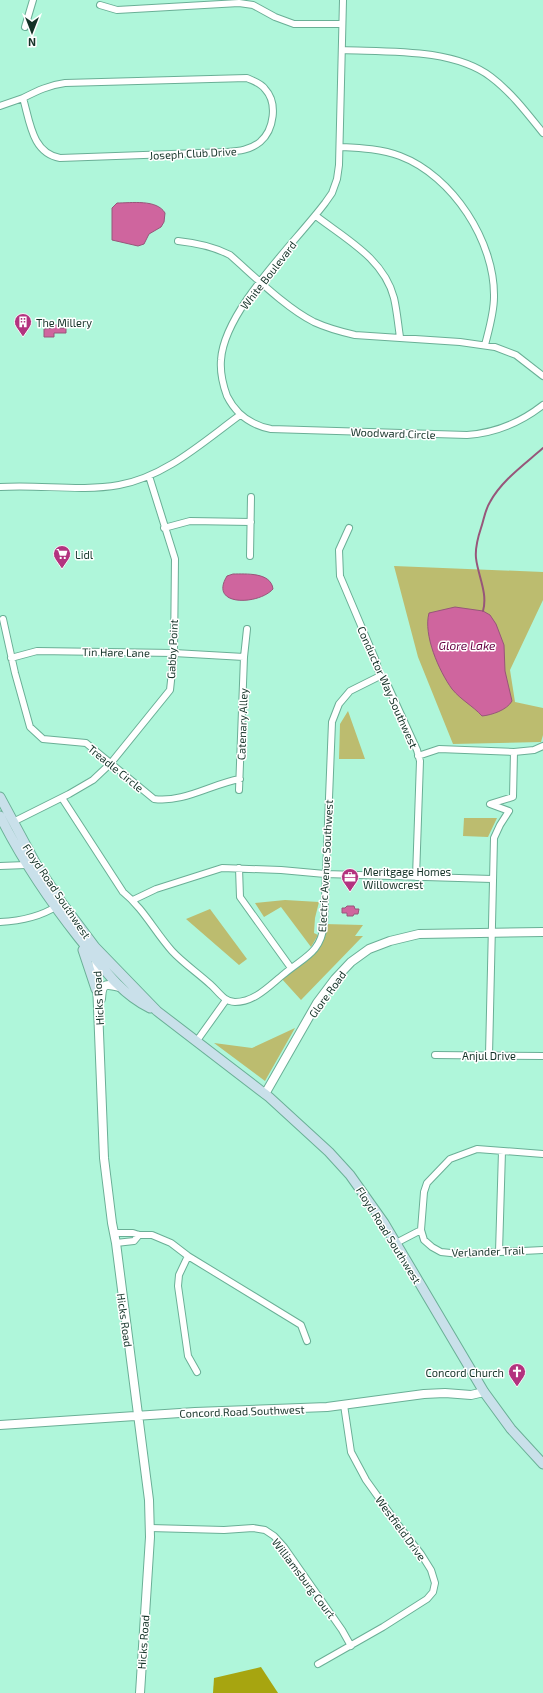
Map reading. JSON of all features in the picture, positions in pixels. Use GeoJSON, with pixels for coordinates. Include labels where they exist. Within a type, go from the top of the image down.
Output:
{"type":"FeatureCollection","features":[{"type":"Feature","properties":{"kind":"main road","name":"Floyd Road Southwest"},"geometry":{"type":"LineString","coordinates":[[0,797],[72,930],[119,987],[136,1001],[157,1011]]}},
{"type":"Feature","properties":{"kind":"main road","name":"Floyd Road Southwest"},"geometry":{"type":"LineString","coordinates":[[0,816],[26,865],[58,905],[95,947],[157,1011],[265,1094],[299,1123],[338,1162],[373,1206],[484,1392],[511,1429],[542,1462]]}},
{"type":"Feature","properties":{"kind":"main road"},"geometry":{"type":"LineString","coordinates":[[72,930],[88,960],[96,988]]}},
{"type":"Feature","properties":{"kind":"street"},"geometry":{"type":"LineString","coordinates":[[26,27],[33,0]]}},
{"type":"Feature","properties":{"kind":"street","name":"White Boulevard"},"geometry":{"type":"LineString","coordinates":[[240,415],[230,403],[225,390],[221,371],[221,359],[232,324],[246,301],[261,281],[316,216],[332,192],[337,179],[341,147],[343,0]]}},
{"type":"Feature","properties":{"kind":"street"},"geometry":{"type":"LineString","coordinates":[[100,5],[117,10],[250,2],[275,17],[294,24],[342,24]]}},
{"type":"Feature","properties":{"kind":"street"},"geometry":{"type":"LineString","coordinates":[[342,50],[412,52],[443,57],[465,64],[490,76],[508,91],[543,133]]}},
{"type":"Feature","properties":{"kind":"street","name":"Joseph Club Drive"},"geometry":{"type":"LineString","coordinates":[[0,106],[55,84],[247,78],[258,82],[271,96],[273,117],[271,127],[266,136],[252,147],[243,150],[227,152],[60,158],[48,155],[39,148],[23,98]]}},
{"type":"Feature","properties":{"kind":"street"},"geometry":{"type":"LineString","coordinates":[[341,147],[363,148],[401,156],[417,164],[439,180],[460,201],[478,232],[488,257],[492,276],[494,297],[493,314],[485,345]]}},
{"type":"Feature","properties":{"kind":"street"},"geometry":{"type":"LineString","coordinates":[[316,216],[374,260],[385,275],[394,298],[400,337]]}},
{"type":"Feature","properties":{"kind":"street"},"geometry":{"type":"LineString","coordinates":[[178,241],[218,248],[230,255],[295,310],[314,322],[355,335],[400,337],[485,345],[503,349],[516,356],[543,376]]}},
{"type":"Feature","properties":{"kind":"street","name":"Woodward Circle"},"geometry":{"type":"LineString","coordinates":[[240,415],[262,427],[270,429],[467,435],[484,434],[497,431],[514,424],[543,405]]}},
{"type":"Feature","properties":{"kind":"street"},"geometry":{"type":"LineString","coordinates":[[0,487],[23,485],[90,487],[118,485],[149,476],[184,455],[240,415]]}},
{"type":"Feature","properties":{"kind":"street","name":"Gabby Point"},"geometry":{"type":"LineString","coordinates":[[13,822],[62,798],[93,780],[111,763],[170,690],[174,653],[175,559],[164,528],[149,476]]}},
{"type":"Feature","properties":{"kind":"street"},"geometry":{"type":"LineString","coordinates":[[250,556],[251,497]]}},
{"type":"Feature","properties":{"kind":"street"},"geometry":{"type":"LineString","coordinates":[[164,528],[190,521],[251,522]]}},
{"type":"Feature","properties":{"kind":"street","name":"Conductor Way Southwest"},"geometry":{"type":"LineString","coordinates":[[349,528],[339,550],[340,576],[376,661],[380,676],[388,686],[418,756],[420,772],[416,876]]}},
{"type":"Feature","properties":{"kind":"street","name":"Treadle Circle"},"geometry":{"type":"LineString","coordinates":[[3,619],[11,658],[30,727],[43,739],[86,743],[154,799],[167,801],[183,797],[226,781],[240,779]]}},
{"type":"Feature","properties":{"kind":"street"},"geometry":{"type":"LineString","coordinates":[[244,657],[247,629]]}},
{"type":"Feature","properties":{"kind":"street","name":"Tin Hare Lane"},"geometry":{"type":"LineString","coordinates":[[11,658],[37,651],[174,653],[244,657]]}},
{"type":"Feature","properties":{"kind":"street","name":"Catenary Alley"},"geometry":{"type":"LineString","coordinates":[[239,790],[244,657]]}},
{"type":"Feature","properties":{"kind":"street","name":"Electric Avenue Southwest"},"geometry":{"type":"LineString","coordinates":[[226,1000],[236,1002],[248,1000],[263,991],[312,952],[322,939],[324,924],[332,722],[339,704],[350,691],[380,676]]}},
{"type":"Feature","properties":{"kind":"street"},"geometry":{"type":"LineString","coordinates":[[418,756],[439,749],[514,752],[534,750],[543,746]]}},
{"type":"Feature","properties":{"kind":"street"},"geometry":{"type":"LineString","coordinates":[[489,1055],[494,838],[509,811],[490,804],[513,797],[514,752]]}},
{"type":"Feature","properties":{"kind":"street"},"geometry":{"type":"LineString","coordinates":[[62,798],[123,892],[133,900],[174,954],[212,986],[226,1000],[196,1042]]}},
{"type":"Feature","properties":{"kind":"street"},"geometry":{"type":"LineString","coordinates":[[0,866],[26,865]]}},
{"type":"Feature","properties":{"kind":"street"},"geometry":{"type":"LineString","coordinates":[[133,900],[156,889],[222,868],[281,870],[325,874],[416,876],[492,880]]}},
{"type":"Feature","properties":{"kind":"street"},"geometry":{"type":"LineString","coordinates":[[239,868],[240,897],[245,907],[291,968]]}},
{"type":"Feature","properties":{"kind":"street"},"geometry":{"type":"LineString","coordinates":[[0,922],[22,920],[58,905]]}},
{"type":"Feature","properties":{"kind":"street","name":"Glore Road"},"geometry":{"type":"LineString","coordinates":[[265,1094],[317,1003],[335,979],[351,962],[369,949],[390,941],[419,934],[543,932]]}},
{"type":"Feature","properties":{"kind":"street","name":"Hicks Road"},"geometry":{"type":"LineString","coordinates":[[95,947],[104,1158],[148,1486],[150,1528],[140,1693]]}},
{"type":"Feature","properties":{"kind":"street"},"geometry":{"type":"LineString","coordinates":[[98,1014],[101,1007],[101,990],[104,986],[108,984],[119,987]]}},
{"type":"Feature","properties":{"kind":"street","name":"Anjul Drive"},"geometry":{"type":"LineString","coordinates":[[434,1055],[543,1056]]}},
{"type":"Feature","properties":{"kind":"street"},"geometry":{"type":"LineString","coordinates":[[396,1243],[421,1230],[424,1192],[427,1183],[450,1158],[477,1149],[543,1154]]}},
{"type":"Feature","properties":{"kind":"street"},"geometry":{"type":"LineString","coordinates":[[499,1252],[502,1151]]}},
{"type":"Feature","properties":{"kind":"street","name":"Verlander Trail"},"geometry":{"type":"LineString","coordinates":[[421,1230],[424,1240],[441,1252],[460,1254],[543,1251]]}},
{"type":"Feature","properties":{"kind":"street"},"geometry":{"type":"LineString","coordinates":[[114,1233],[133,1232],[139,1235],[152,1235],[172,1243],[188,1256],[301,1325],[307,1341]]}},
{"type":"Feature","properties":{"kind":"street"},"geometry":{"type":"LineString","coordinates":[[116,1243],[134,1241],[139,1235]]}},
{"type":"Feature","properties":{"kind":"street"},"geometry":{"type":"LineString","coordinates":[[188,1256],[179,1275],[178,1286],[188,1356],[197,1372]]}},
{"type":"Feature","properties":{"kind":"street","name":"Concord Road Southwest"},"geometry":{"type":"LineString","coordinates":[[0,1425],[195,1412],[344,1406],[424,1394],[446,1393],[471,1395],[484,1392]]}},
{"type":"Feature","properties":{"kind":"street","name":"Westfield Drive"},"geometry":{"type":"LineString","coordinates":[[318,1664],[351,1646],[427,1599],[433,1592],[435,1583],[431,1570],[422,1554],[399,1526],[366,1480],[351,1452],[344,1406]]}},
{"type":"Feature","properties":{"kind":"street","name":"Williamsburg Court"},"geometry":{"type":"LineString","coordinates":[[150,1528],[224,1530],[253,1528],[265,1530],[274,1536],[284,1547],[342,1630],[351,1646]]}},
{"type":"Feature","properties":{"kind":"shaded area"},"geometry":{"type":"Polygon","coordinates":[[[394,566],[543,572],[543,600],[510,670],[515,702],[543,708],[543,735],[541,742],[453,744],[418,657],[394,566]]]}},
{"type":"Feature","properties":{"kind":"shaded area"},"geometry":{"type":"Polygon","coordinates":[[[348,711],[365,759],[339,759],[340,724],[348,711]]]}},
{"type":"Feature","properties":{"kind":"shaded area"},"geometry":{"type":"Polygon","coordinates":[[[464,818],[497,818],[488,837],[463,836],[464,818]]]}},
{"type":"Feature","properties":{"kind":"shaded area"},"geometry":{"type":"Polygon","coordinates":[[[285,900],[319,902],[315,918],[314,933],[318,935],[311,947],[281,907],[264,917],[255,903],[285,900]]]}},
{"type":"Feature","properties":{"kind":"shaded area"},"geometry":{"type":"Polygon","coordinates":[[[210,909],[247,959],[239,965],[186,919],[210,909]]]}},
{"type":"Feature","properties":{"kind":"shaded area"},"geometry":{"type":"Polygon","coordinates":[[[324,924],[363,925],[355,936],[363,936],[301,1000],[281,978],[308,956],[323,935],[324,924]]]}},
{"type":"Feature","properties":{"kind":"shaded area"},"geometry":{"type":"Polygon","coordinates":[[[295,1028],[265,1081],[214,1043],[252,1048],[295,1028]]]}},
{"type":"Feature","properties":{"kind":"shaded area"},"geometry":{"type":"Polygon","coordinates":[[[261,1667],[278,1693],[213,1693],[214,1678],[261,1667]]]}},
{"type":"Feature","properties":{"kind":"water"},"geometry":{"type":"Polygon","coordinates":[[[136,202],[156,206],[165,213],[164,222],[161,227],[149,234],[144,244],[138,246],[112,240],[112,208],[117,203],[136,202]]]}},
{"type":"Feature","properties":{"kind":"water"},"geometry":{"type":"Polygon","coordinates":[[[54,325],[58,325],[59,328],[66,328],[66,333],[54,333],[54,337],[44,337],[44,329],[54,328],[54,325]]]}},
{"type":"Feature","properties":{"kind":"water"},"geometry":{"type":"Polygon","coordinates":[[[233,574],[251,574],[263,577],[268,579],[273,589],[257,598],[238,600],[230,598],[224,593],[223,586],[227,576],[233,574]]]}},
{"type":"Feature","properties":{"kind":"water","name":"Glore Lake"},"geometry":{"type":"Polygon","coordinates":[[[455,607],[483,611],[490,615],[496,624],[504,645],[505,671],[512,701],[507,707],[499,712],[482,716],[452,689],[437,663],[428,632],[429,613],[455,607]]]}},
{"type":"Feature","properties":{"kind":"water"},"geometry":{"type":"Polygon","coordinates":[[[354,906],[355,909],[359,909],[358,914],[347,916],[347,913],[342,913],[342,908],[354,906]]]}},
{"type":"Feature","properties":{"kind":"waterway"},"geometry":{"type":"LineString","coordinates":[[483,611],[484,598],[477,565],[476,550],[487,508],[495,494],[507,479],[543,448]]}},
{"type":"Feature","properties":{"kind":"place","name":"The Millery"},"geometry":{"type":"Point","coordinates":[23,337]}},
{"type":"Feature","properties":{"kind":"place","name":"Lidl"},"geometry":{"type":"Point","coordinates":[62,569]}},
{"type":"Feature","properties":{"kind":"place","name":"Meritgage Homes Willowcrest"},"geometry":{"type":"Point","coordinates":[350,892]}},
{"type":"Feature","properties":{"kind":"place","name":"Concord Church"},"geometry":{"type":"Point","coordinates":[517,1387]}}]}
